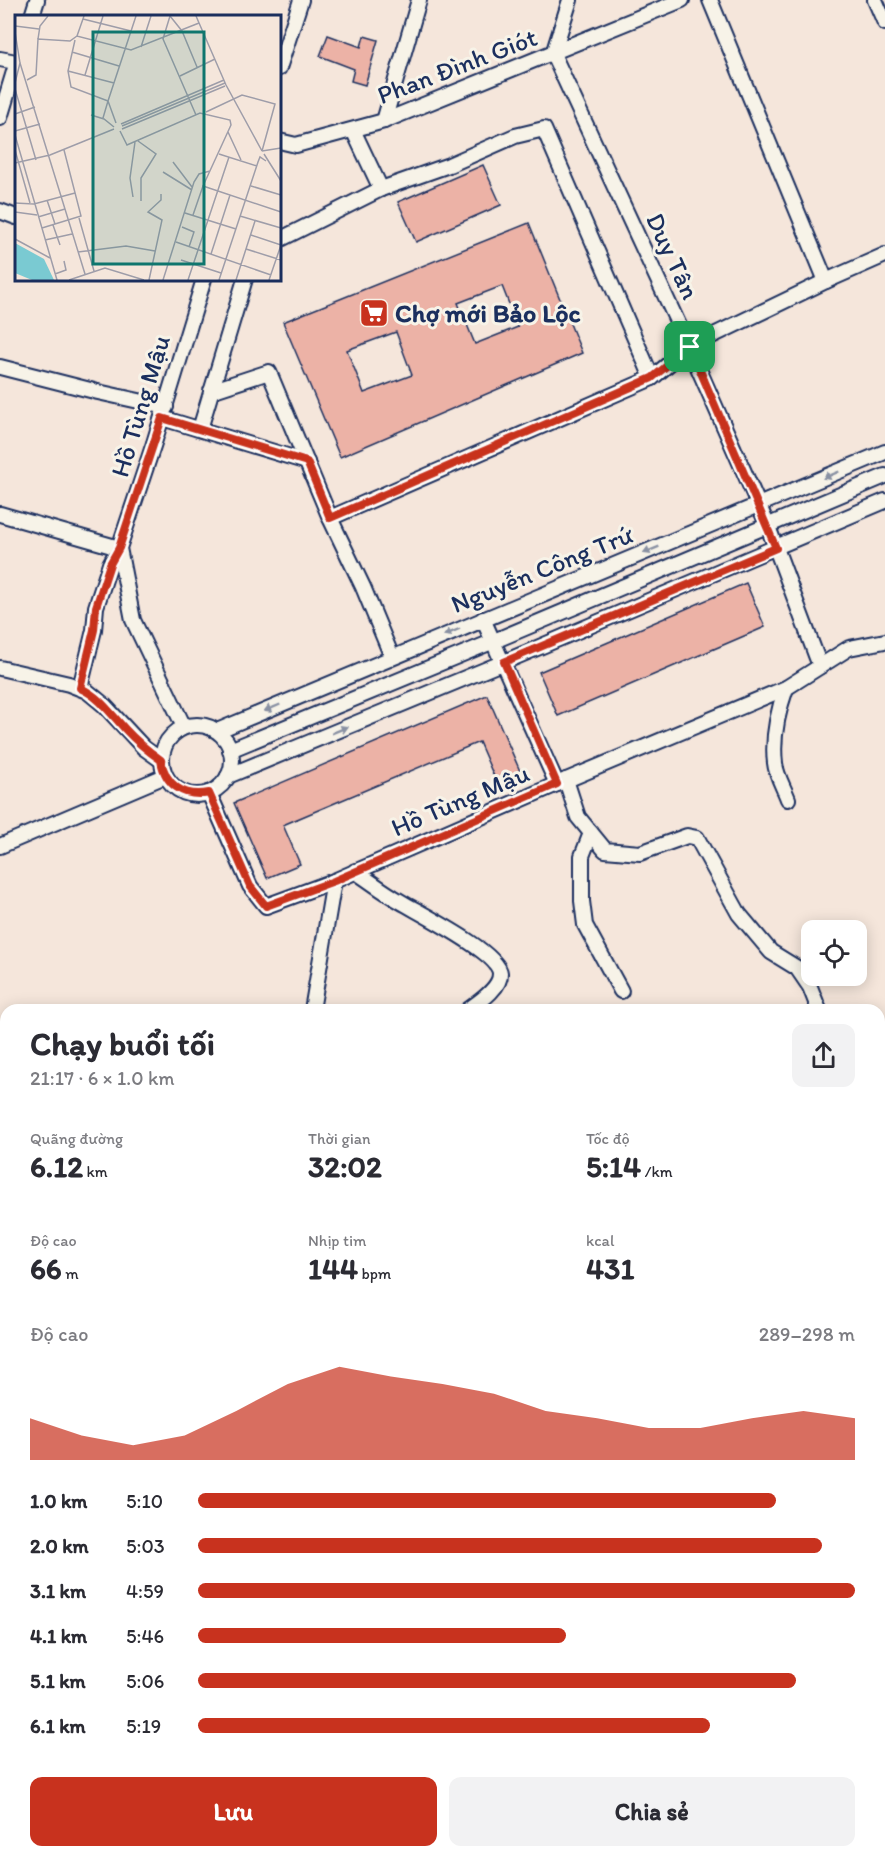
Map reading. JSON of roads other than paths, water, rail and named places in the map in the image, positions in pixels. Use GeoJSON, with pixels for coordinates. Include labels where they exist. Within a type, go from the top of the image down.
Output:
{"type":"FeatureCollection","features":[{"type":"Feature","properties":{"kind":"street"},"geometry":{"type":"LineString","coordinates":[[32,15],[37,0]]}},
{"type":"Feature","properties":{"kind":"street"},"geometry":{"type":"LineString","coordinates":[[280,65],[301,0]]}},
{"type":"Feature","properties":{"kind":"street"},"geometry":{"type":"LineString","coordinates":[[384,121],[419,0]]}},
{"type":"Feature","properties":{"kind":"street"},"geometry":{"type":"LineString","coordinates":[[553,54],[570,0]]}},
{"type":"Feature","properties":{"kind":"street","name":"Phan Đình Giót"},"geometry":{"type":"LineString","coordinates":[[280,141],[296,145],[384,121],[682,0]]}},
{"type":"Feature","properties":{"kind":"street"},"geometry":{"type":"LineString","coordinates":[[710,0],[826,281]]}},
{"type":"Feature","properties":{"kind":"street"},"geometry":{"type":"LineString","coordinates":[[875,0],[885,23]]}},
{"type":"Feature","properties":{"kind":"street","name":"Duy Tân"},"geometry":{"type":"LineString","coordinates":[[553,54],[690,347],[768,526],[820,666]]}},
{"type":"Feature","properties":{"kind":"street"},"geometry":{"type":"LineString","coordinates":[[0,59],[15,64]]}},
{"type":"Feature","properties":{"kind":"street"},"geometry":{"type":"LineString","coordinates":[[0,118],[15,67]]}},
{"type":"Feature","properties":{"kind":"street"},"geometry":{"type":"LineString","coordinates":[[280,240],[381,189],[449,165],[515,136],[544,129],[652,378]]}},
{"type":"Feature","properties":{"kind":"street"},"geometry":{"type":"LineString","coordinates":[[353,130],[381,189]]}},
{"type":"Feature","properties":{"kind":"street"},"geometry":{"type":"LineString","coordinates":[[0,211],[15,217]]}},
{"type":"Feature","properties":{"kind":"street"},"geometry":{"type":"LineString","coordinates":[[330,518],[652,378],[690,347],[885,255]]}},
{"type":"Feature","properties":{"kind":"street","name":"Hồ Tùng Mậu"},"geometry":{"type":"LineString","coordinates":[[80,688],[94,630],[96,607],[110,564],[119,548],[164,412],[204,280]]}},
{"type":"Feature","properties":{"kind":"street"},"geometry":{"type":"LineString","coordinates":[[200,429],[245,280]]}},
{"type":"Feature","properties":{"kind":"street"},"geometry":{"type":"LineString","coordinates":[[0,367],[98,392],[164,412],[200,429],[307,462]]}},
{"type":"Feature","properties":{"kind":"street"},"geometry":{"type":"LineString","coordinates":[[211,391],[269,372],[330,518],[363,587],[392,657]]}},
{"type":"Feature","properties":{"kind":"street","name":"Nguyễn Công Trứ"},"geometry":{"type":"LineString","coordinates":[[217,731],[885,452]]}},
{"type":"Feature","properties":{"kind":"street","name":"Nguyễn Công Trứ"},"geometry":{"type":"LineString","coordinates":[[230,750],[885,476]]}},
{"type":"Feature","properties":{"kind":"street"},"geometry":{"type":"LineString","coordinates":[[228,776],[232,760],[230,750],[217,731],[201,725],[184,727],[170,736],[165,744],[161,760],[165,776],[170,783],[192,795],[209,793],[228,776],[885,501]]}},
{"type":"Feature","properties":{"kind":"street"},"geometry":{"type":"LineString","coordinates":[[0,514],[119,548]]}},
{"type":"Feature","properties":{"kind":"street","name":"Hồ Tùng Mậu"},"geometry":{"type":"LineString","coordinates":[[119,548],[133,620],[184,727]]}},
{"type":"Feature","properties":{"kind":"street"},"geometry":{"type":"LineString","coordinates":[[483,619],[578,817],[605,850],[640,853],[687,836],[697,838],[739,914],[771,952],[797,969],[810,987],[817,1004]]}},
{"type":"Feature","properties":{"kind":"street","name":"Hồ Tùng Mậu"},"geometry":{"type":"LineString","coordinates":[[209,793],[250,886],[266,906],[334,881],[561,782],[786,688],[849,648],[885,641]]}},
{"type":"Feature","properties":{"kind":"street"},"geometry":{"type":"LineString","coordinates":[[0,668],[80,688],[104,705],[144,748],[161,760]]}},
{"type":"Feature","properties":{"kind":"street"},"geometry":{"type":"LineString","coordinates":[[786,688],[774,738],[775,765],[788,799]]}},
{"type":"Feature","properties":{"kind":"street"},"geometry":{"type":"LineString","coordinates":[[0,846],[165,776]]}},
{"type":"Feature","properties":{"kind":"street"},"geometry":{"type":"LineString","coordinates":[[591,833],[582,856],[582,901],[585,925],[621,991]]}},
{"type":"Feature","properties":{"kind":"street"},"geometry":{"type":"LineString","coordinates":[[355,871],[392,897],[466,940],[492,959],[499,967],[500,976],[496,985],[477,1004]]}},
{"type":"Feature","properties":{"kind":"street"},"geometry":{"type":"LineString","coordinates":[[313,1004],[334,881]]}},
{"type":"Feature","properties":{"kind":"place","name":"Chợ mới Bảo Lộc"},"geometry":{"type":"Point","coordinates":[374,313]}}]}
